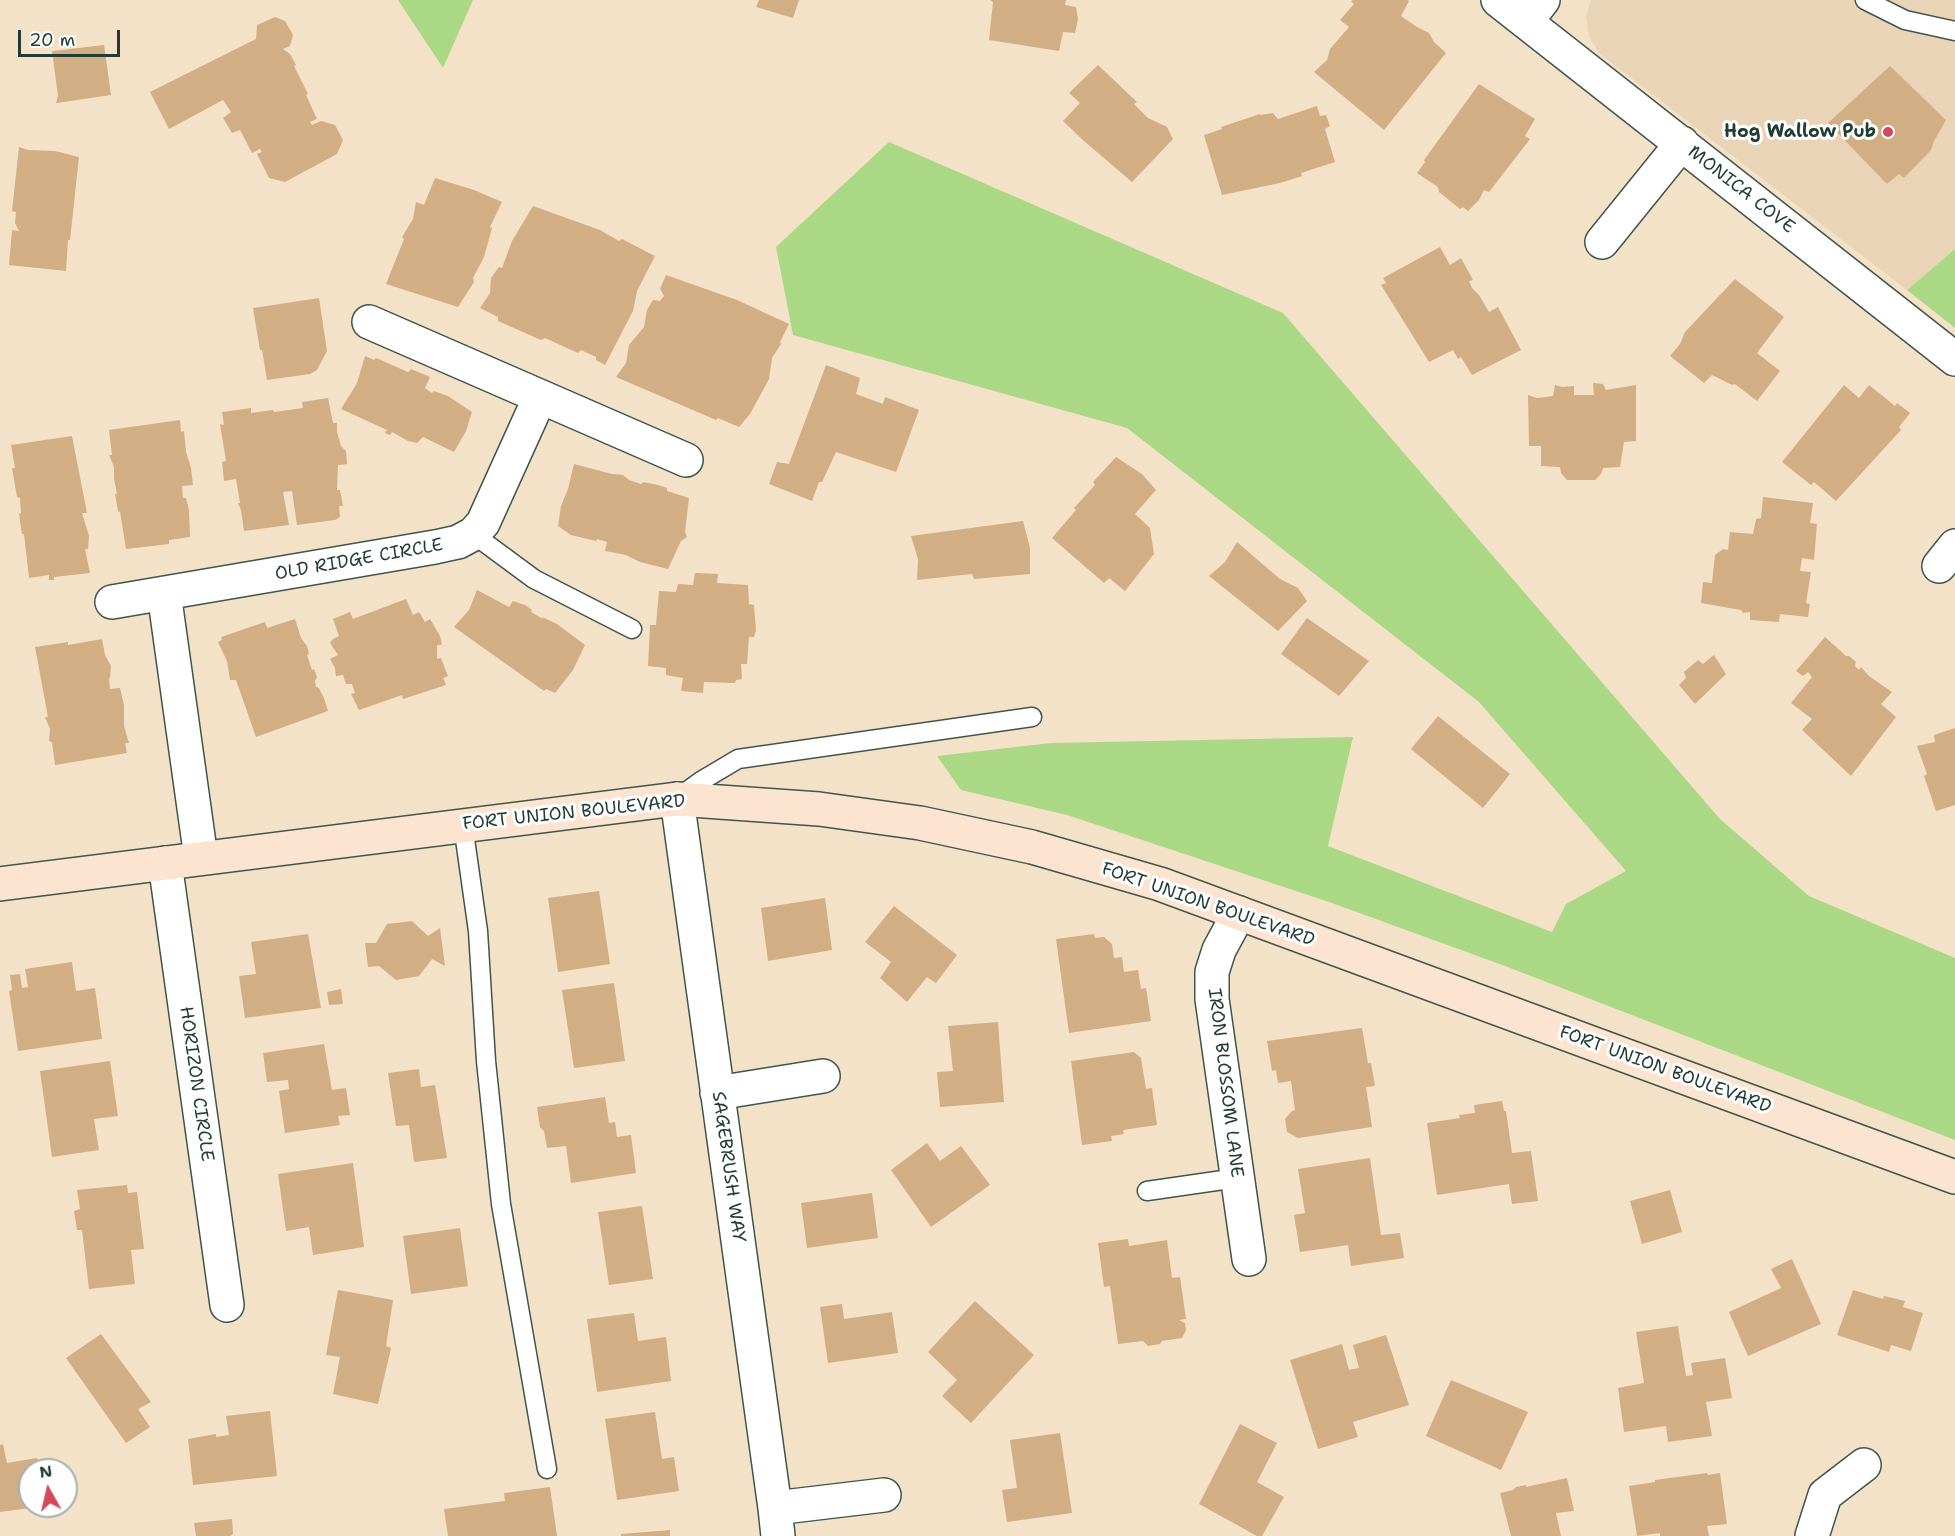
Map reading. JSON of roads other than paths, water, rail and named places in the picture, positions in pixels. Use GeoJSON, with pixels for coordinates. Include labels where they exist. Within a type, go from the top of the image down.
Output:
{"type":"FeatureCollection","features":[{"type":"Feature","properties":{"kind":"main road","name":"FORT UNION BOULEVARD"},"geometry":{"type":"LineString","coordinates":[[0,884],[677,799],[819,809],[920,823],[1032,847],[1160,884],[1955,1177]]}},
{"type":"Feature","properties":{"kind":"street","name":"MONICA COVE"},"geometry":{"type":"LineString","coordinates":[[1498,0],[1535,11],[1682,143],[1955,359]]}},
{"type":"Feature","properties":{"kind":"street"},"geometry":{"type":"LineString","coordinates":[[1602,242],[1682,143]]}},
{"type":"Feature","properties":{"kind":"street"},"geometry":{"type":"LineString","coordinates":[[369,322],[686,460]]}},
{"type":"Feature","properties":{"kind":"street"},"geometry":{"type":"LineString","coordinates":[[473,534],[483,523],[490,510],[540,397]]}},
{"type":"Feature","properties":{"kind":"street","name":"OLD RIDGE CIRCLE"},"geometry":{"type":"LineString","coordinates":[[112,602],[435,547],[458,542],[473,534]]}},
{"type":"Feature","properties":{"kind":"street"},"geometry":{"type":"LineString","coordinates":[[164,593],[201,858]]}},
{"type":"Feature","properties":{"kind":"street","name":"SAGEBRUSH WAY"},"geometry":{"type":"LineString","coordinates":[[677,799],[776,1522]]}},
{"type":"Feature","properties":{"kind":"street","name":"HORIZON CIRCLE"},"geometry":{"type":"LineString","coordinates":[[165,863],[227,1305]]}},
{"type":"Feature","properties":{"kind":"street","name":"IRON BLOSSOM LANE"},"geometry":{"type":"LineString","coordinates":[[1239,913],[1219,950],[1212,972],[1212,999],[1249,1259]]}},
{"type":"Feature","properties":{"kind":"street"},"geometry":{"type":"LineString","coordinates":[[717,1093],[823,1076]]}},
{"type":"Feature","properties":{"kind":"street"},"geometry":{"type":"LineString","coordinates":[[1812,1536],[1824,1495],[1864,1465]]}},
{"type":"Feature","properties":{"kind":"street"},"geometry":{"type":"LineString","coordinates":[[776,1522],[884,1495]]}},
{"type":"Feature","properties":{"kind":"lane"},"geometry":{"type":"LineString","coordinates":[[1865,0],[1905,20],[1955,31]]}},
{"type":"Feature","properties":{"kind":"lane"},"geometry":{"type":"LineString","coordinates":[[473,534],[534,579],[632,629]]}},
{"type":"Feature","properties":{"kind":"lane"},"geometry":{"type":"LineString","coordinates":[[677,799],[701,781],[738,759],[1032,717]]}},
{"type":"Feature","properties":{"kind":"lane"},"geometry":{"type":"LineString","coordinates":[[463,825],[477,930],[486,1061],[501,1204],[547,1469]]}},
{"type":"Feature","properties":{"kind":"lane"},"geometry":{"type":"LineString","coordinates":[[1147,1191],[1237,1178]]}},
{"type":"Feature","properties":{"kind":"place","name":"Hog Wallow Pub"},"geometry":{"type":"Point","coordinates":[1888,132]}}]}
